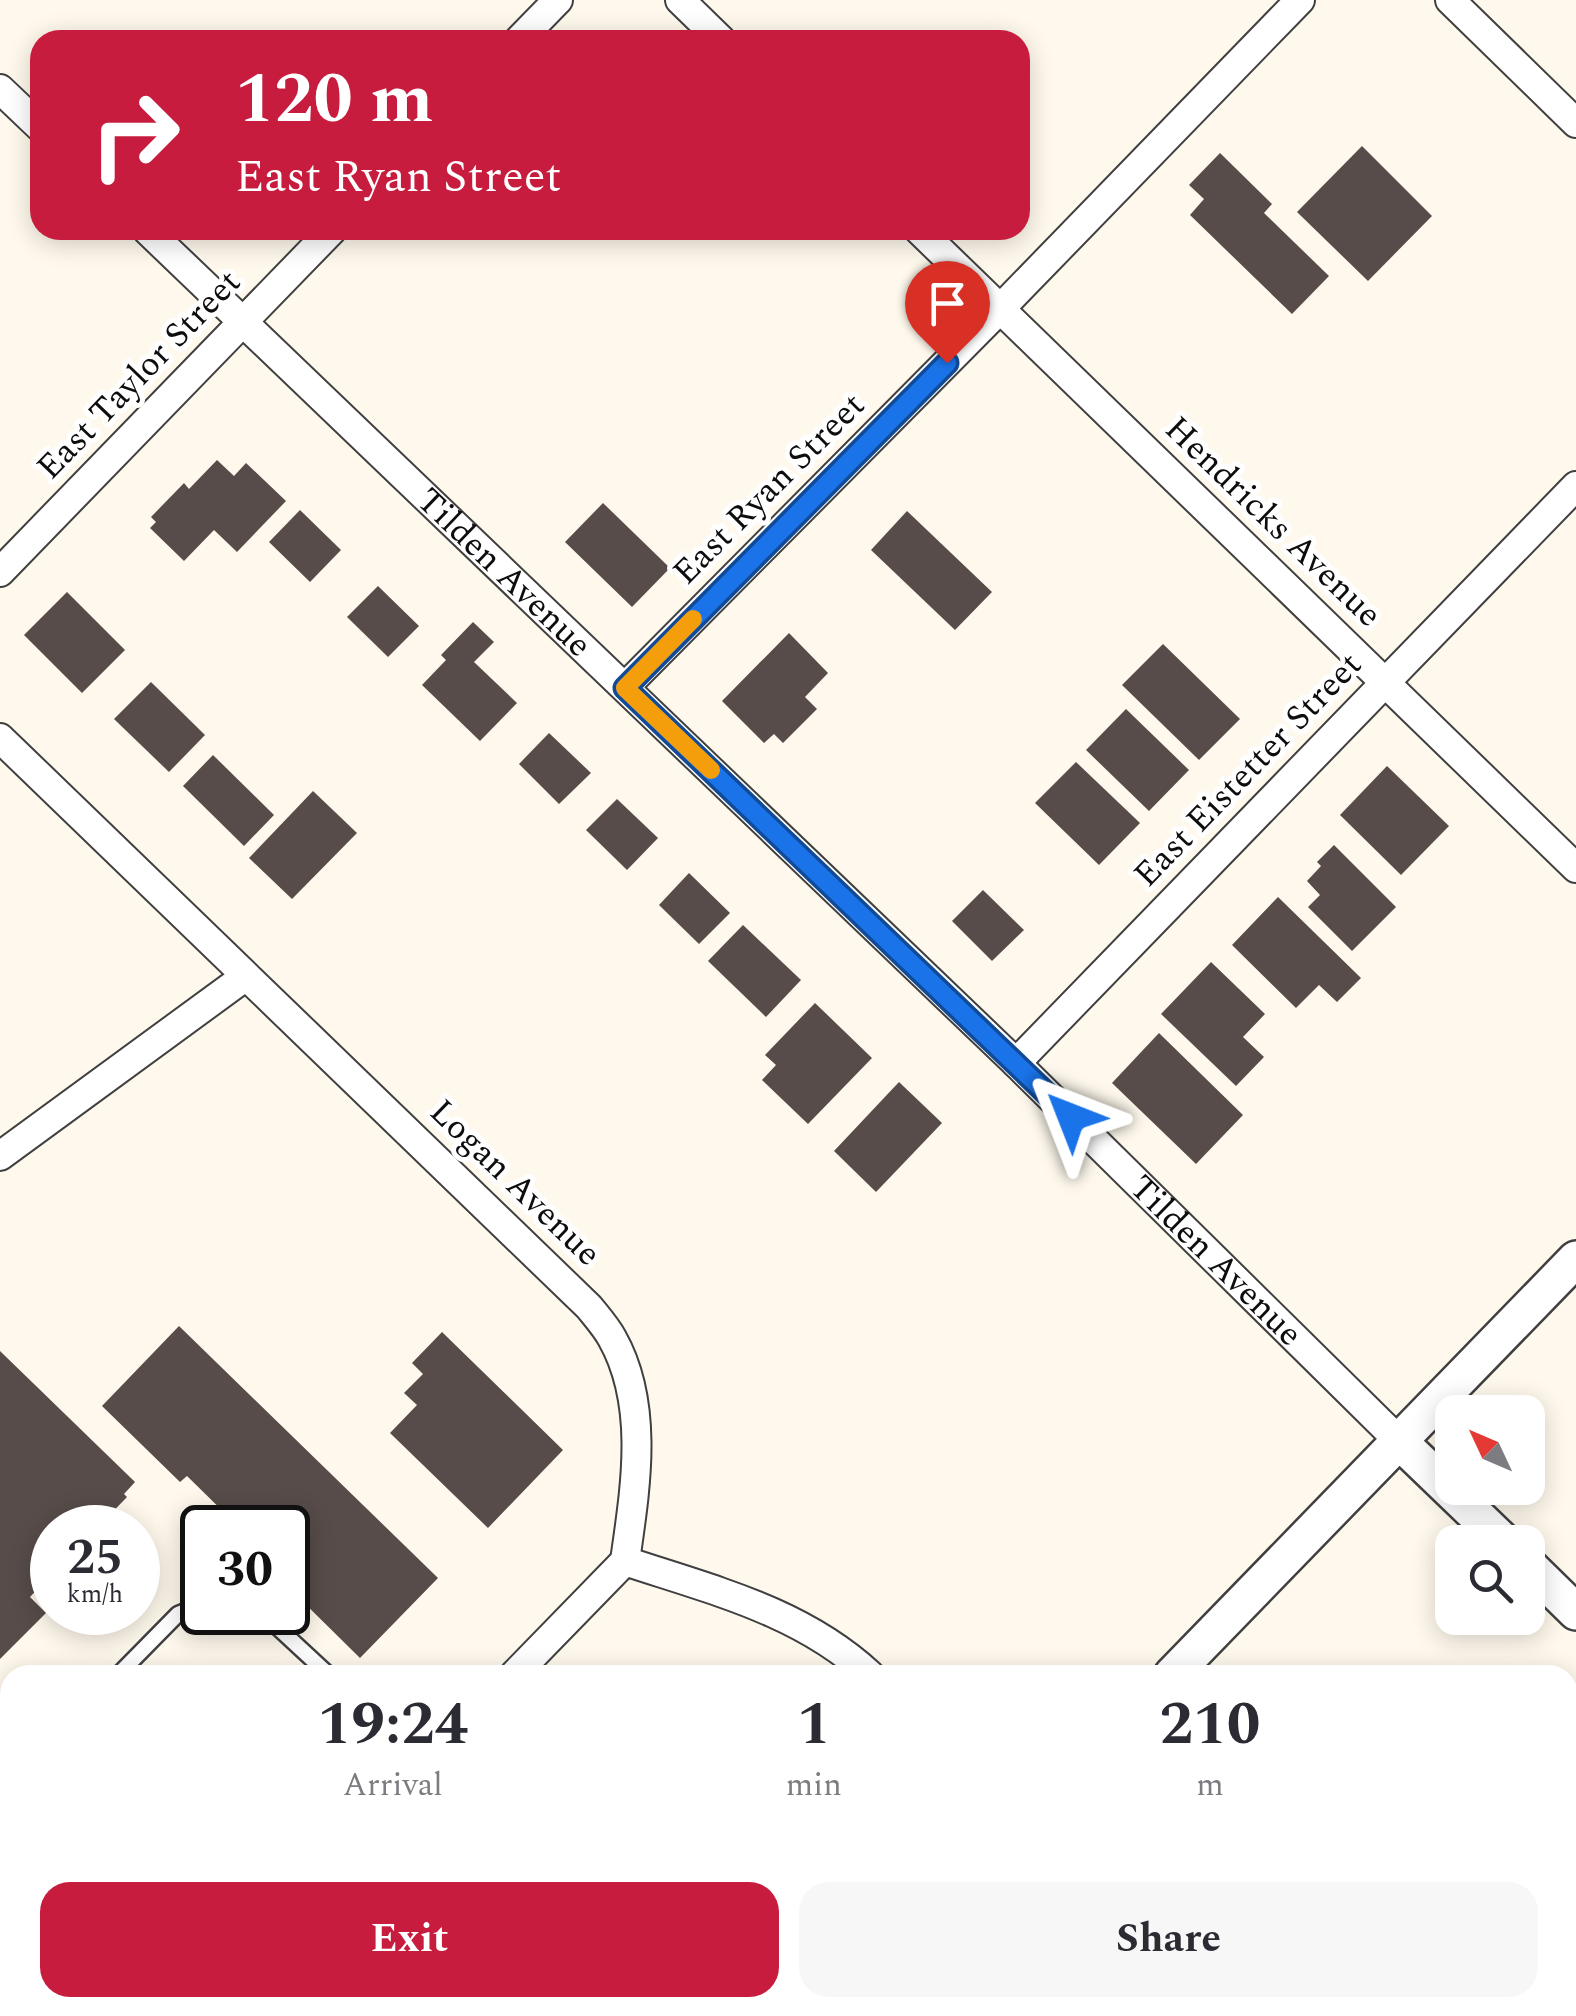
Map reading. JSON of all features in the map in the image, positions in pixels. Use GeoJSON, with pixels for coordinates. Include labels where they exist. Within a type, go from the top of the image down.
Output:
{"type":"FeatureCollection","features":[{"type":"Feature","properties":{"kind":"street"},"geometry":{"type":"LineString","coordinates":[[529,30],[558,0]]}},
{"type":"Feature","properties":{"kind":"street"},"geometry":{"type":"LineString","coordinates":[[680,0],[712,30]]}},
{"type":"Feature","properties":{"kind":"street","name":"East Ryan Street"},"geometry":{"type":"LineString","coordinates":[[625,688],[1300,0]]}},
{"type":"Feature","properties":{"kind":"street"},"geometry":{"type":"LineString","coordinates":[[1450,0],[1576,123]]}},
{"type":"Feature","properties":{"kind":"street"},"geometry":{"type":"LineString","coordinates":[[0,88],[30,117]]}},
{"type":"Feature","properties":{"kind":"street","name":"Tilden Avenue"},"geometry":{"type":"LineString","coordinates":[[157,240],[1016,1063],[1486,1525]]}},
{"type":"Feature","properties":{"kind":"street","name":"East Taylor Street"},"geometry":{"type":"LineString","coordinates":[[0,572],[322,240]]}},
{"type":"Feature","properties":{"kind":"street","name":"Hendricks Avenue"},"geometry":{"type":"LineString","coordinates":[[928,240],[1576,868]]}},
{"type":"Feature","properties":{"kind":"street","name":"East Eistetter Street"},"geometry":{"type":"LineString","coordinates":[[1016,1063],[1576,486]]}},
{"type":"Feature","properties":{"kind":"street","name":"Logan Avenue"},"geometry":{"type":"LineString","coordinates":[[0,738],[589,1307],[612,1338],[626,1372],[637,1444],[625,1562]]}},
{"type":"Feature","properties":{"kind":"street"},"geometry":{"type":"LineString","coordinates":[[0,1156],[246,976]]}},
{"type":"Feature","properties":{"kind":"street"},"geometry":{"type":"LineString","coordinates":[[1182,1665],[1576,1259]]}},
{"type":"Feature","properties":{"kind":"street"},"geometry":{"type":"LineString","coordinates":[[524,1665],[625,1562],[769,1608],[823,1637],[858,1665]]}},
{"type":"Feature","properties":{"kind":"street"},"geometry":{"type":"LineString","coordinates":[[1545,1582],[1576,1612]]}},
{"type":"Feature","properties":{"kind":"lane"},"geometry":{"type":"LineString","coordinates":[[128,1665],[180,1613]]}},
{"type":"Feature","properties":{"kind":"lane"},"geometry":{"type":"LineString","coordinates":[[286,1635],[318,1665]]}},
{"type":"Feature","properties":{"kind":"building"},"geometry":{"type":"Polygon","coordinates":[[[1362,146],[1432,216],[1368,281],[1297,212],[1362,146]]]}},
{"type":"Feature","properties":{"kind":"building"},"geometry":{"type":"Polygon","coordinates":[[[1220,153],[1272,204],[1264,213],[1329,276],[1292,314],[1190,215],[1204,199],[1189,185],[1220,153]]]}},
{"type":"Feature","properties":{"kind":"building"},"geometry":{"type":"Polygon","coordinates":[[[217,460],[234,476],[246,463],[286,501],[237,552],[214,530],[184,561],[150,528],[156,522],[151,517],[184,483],[189,489],[217,460]]]}},
{"type":"Feature","properties":{"kind":"building"},"geometry":{"type":"Polygon","coordinates":[[[603,503],[670,568],[632,607],[565,542],[603,503]]]}},
{"type":"Feature","properties":{"kind":"building"},"geometry":{"type":"Polygon","coordinates":[[[300,510],[341,550],[310,582],[269,542],[300,510]]]}},
{"type":"Feature","properties":{"kind":"building"},"geometry":{"type":"Polygon","coordinates":[[[907,511],[992,592],[955,630],[871,550],[907,511]]]}},
{"type":"Feature","properties":{"kind":"building"},"geometry":{"type":"Polygon","coordinates":[[[378,586],[419,626],[388,657],[347,617],[378,586]]]}},
{"type":"Feature","properties":{"kind":"building"},"geometry":{"type":"Polygon","coordinates":[[[67,592],[125,650],[82,693],[24,635],[67,592]]]}},
{"type":"Feature","properties":{"kind":"building"},"geometry":{"type":"Polygon","coordinates":[[[473,622],[494,642],[474,662],[517,703],[480,741],[422,685],[446,660],[441,655],[473,622]]]}},
{"type":"Feature","properties":{"kind":"building"},"geometry":{"type":"Polygon","coordinates":[[[789,633],[828,673],[805,697],[817,709],[783,743],[774,734],[764,743],[722,701],[789,633]]]}},
{"type":"Feature","properties":{"kind":"building"},"geometry":{"type":"Polygon","coordinates":[[[1163,644],[1240,719],[1199,760],[1122,685],[1163,644]]]}},
{"type":"Feature","properties":{"kind":"building"},"geometry":{"type":"Polygon","coordinates":[[[151,682],[205,735],[169,772],[114,719],[151,682]]]}},
{"type":"Feature","properties":{"kind":"building"},"geometry":{"type":"Polygon","coordinates":[[[1126,709],[1189,770],[1149,811],[1086,750],[1126,709]]]}},
{"type":"Feature","properties":{"kind":"building"},"geometry":{"type":"Polygon","coordinates":[[[549,733],[591,773],[559,804],[519,764],[549,733]]]}},
{"type":"Feature","properties":{"kind":"building"},"geometry":{"type":"Polygon","coordinates":[[[213,755],[274,815],[244,846],[183,786],[213,755]]]}},
{"type":"Feature","properties":{"kind":"building"},"geometry":{"type":"Polygon","coordinates":[[[1076,762],[1140,823],[1099,865],[1035,803],[1076,762]]]}},
{"type":"Feature","properties":{"kind":"building"},"geometry":{"type":"Polygon","coordinates":[[[1387,766],[1449,826],[1401,875],[1340,815],[1387,766]]]}},
{"type":"Feature","properties":{"kind":"building"},"geometry":{"type":"Polygon","coordinates":[[[313,791],[357,833],[292,899],[249,858],[313,791]]]}},
{"type":"Feature","properties":{"kind":"building"},"geometry":{"type":"Polygon","coordinates":[[[617,799],[658,838],[627,870],[586,830],[617,799]]]}},
{"type":"Feature","properties":{"kind":"building"},"geometry":{"type":"Polygon","coordinates":[[[1334,845],[1396,907],[1352,951],[1308,907],[1320,895],[1307,881],[1321,866],[1317,862],[1334,845]]]}},
{"type":"Feature","properties":{"kind":"building"},"geometry":{"type":"Polygon","coordinates":[[[689,873],[730,913],[699,944],[659,905],[689,873]]]}},
{"type":"Feature","properties":{"kind":"building"},"geometry":{"type":"Polygon","coordinates":[[[983,890],[1024,930],[992,961],[952,921],[983,890]]]}},
{"type":"Feature","properties":{"kind":"building"},"geometry":{"type":"Polygon","coordinates":[[[1278,897],[1361,978],[1337,1002],[1319,985],[1296,1008],[1232,945],[1278,897]]]}},
{"type":"Feature","properties":{"kind":"building"},"geometry":{"type":"Polygon","coordinates":[[[743,925],[801,980],[766,1017],[708,961],[743,925]]]}},
{"type":"Feature","properties":{"kind":"building"},"geometry":{"type":"Polygon","coordinates":[[[1211,962],[1265,1014],[1243,1037],[1264,1057],[1236,1086],[1161,1014],[1211,962]]]}},
{"type":"Feature","properties":{"kind":"building"},"geometry":{"type":"Polygon","coordinates":[[[815,1003],[872,1058],[808,1124],[762,1080],[776,1065],[765,1055],[815,1003]]]}},
{"type":"Feature","properties":{"kind":"building"},"geometry":{"type":"Polygon","coordinates":[[[1159,1033],[1243,1115],[1196,1164],[1112,1083],[1159,1033]]]}},
{"type":"Feature","properties":{"kind":"building"},"geometry":{"type":"Polygon","coordinates":[[[899,1082],[942,1123],[876,1192],[834,1151],[899,1082]]]}},
{"type":"Feature","properties":{"kind":"building"},"geometry":{"type":"Polygon","coordinates":[[[179,1326],[438,1578],[360,1658],[310,1609],[310,1505],[217,1505],[187,1476],[180,1482],[102,1406],[179,1326]]]}},
{"type":"Feature","properties":{"kind":"building"},"geometry":{"type":"Polygon","coordinates":[[[442,1332],[563,1450],[488,1528],[390,1433],[417,1405],[404,1393],[423,1374],[412,1363],[442,1332]]]}},
{"type":"Feature","properties":{"kind":"building"},"geometry":{"type":"Polygon","coordinates":[[[0,1351],[135,1482],[119,1505],[30,1505],[30,1629],[0,1659],[0,1351]]]}},
{"type":"Feature","properties":{"kind":"slow traffic"},"geometry":{"type":"LineString","coordinates":[[693,619],[625,688],[711,770]]}},
{"type":"Feature","properties":{"kind":"route"},"geometry":{"type":"LineString","coordinates":[[947,363],[625,688],[1071,1117]]}}]}
